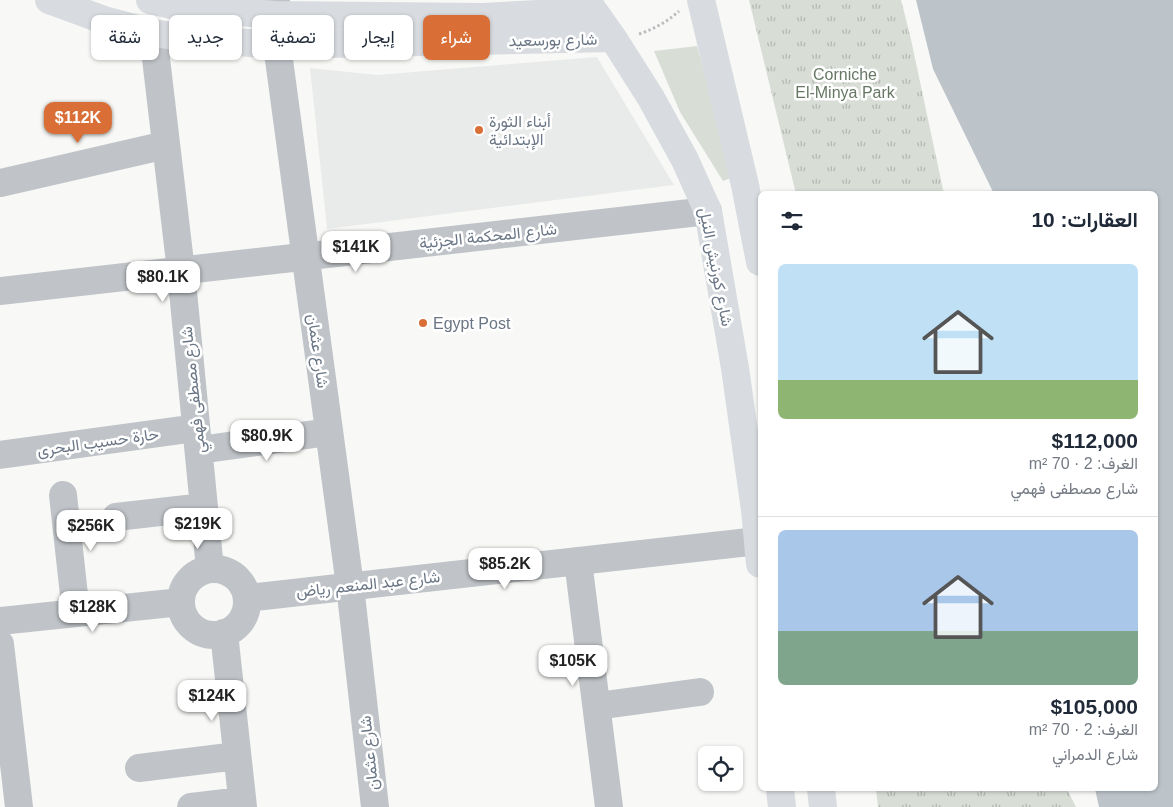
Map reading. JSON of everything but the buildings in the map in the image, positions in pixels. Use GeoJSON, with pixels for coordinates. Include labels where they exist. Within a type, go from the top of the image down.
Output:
{"type":"FeatureCollection","features":[{"type":"Feature","properties":{"kind":"main road","name":"شارع بورسعيد"},"geometry":{"type":"LineString","coordinates":[[49,0],[91,15]]}},
{"type":"Feature","properties":{"kind":"main road","name":"شارع بورسعيد"},"geometry":{"type":"LineString","coordinates":[[150,0],[181,7],[276,8],[483,17],[589,5]]}},
{"type":"Feature","properties":{"kind":"main road","name":"شارع كورنيش النيل"},"geometry":{"type":"LineString","coordinates":[[589,5],[613,38],[651,98],[685,160],[708,211],[758,509]]}},
{"type":"Feature","properties":{"kind":"main road"},"geometry":{"type":"LineString","coordinates":[[691,5],[745,185],[758,252]]}},
{"type":"Feature","properties":{"kind":"main road","name":"شارع بورسعيد"},"geometry":{"type":"LineString","coordinates":[[159,34],[252,43]]}},
{"type":"Feature","properties":{"kind":"main road","name":"شارع بورسعيد"},"geometry":{"type":"LineString","coordinates":[[334,44],[613,38]]}},
{"type":"Feature","properties":{"kind":"main road"},"geometry":{"type":"LineString","coordinates":[[780,791],[782,807]]}},
{"type":"Feature","properties":{"kind":"main road"},"geometry":{"type":"LineString","coordinates":[[821,791],[823,807]]}},
{"type":"Feature","properties":{"kind":"street","name":"شارع مصطفى فهمي"},"geometry":{"type":"LineString","coordinates":[[156,60],[181,271],[210,569]]}},
{"type":"Feature","properties":{"kind":"street","name":"شارع عثمان"},"geometry":{"type":"LineString","coordinates":[[279,60],[350,586],[375,807]]}},
{"type":"Feature","properties":{"kind":"street"},"geometry":{"type":"LineString","coordinates":[[0,184],[166,145]]}},
{"type":"Feature","properties":{"kind":"street","name":"شارع المحكمة الجزئية"},"geometry":{"type":"LineString","coordinates":[[0,291],[708,211]]}},
{"type":"Feature","properties":{"kind":"street","name":"حارة حسيب البحرى"},"geometry":{"type":"LineString","coordinates":[[0,455],[197,439],[329,432]]}},
{"type":"Feature","properties":{"kind":"street"},"geometry":{"type":"LineString","coordinates":[[63,495],[76,613]]}},
{"type":"Feature","properties":{"kind":"street"},"geometry":{"type":"LineString","coordinates":[[116,518],[204,507]]}},
{"type":"Feature","properties":{"kind":"street","name":"شارع عبد المنعم رياض"},"geometry":{"type":"LineString","coordinates":[[246,598],[578,561],[758,555]]}},
{"type":"Feature","properties":{"kind":"street"},"geometry":{"type":"LineString","coordinates":[[578,561],[610,807]]}},
{"type":"Feature","properties":{"kind":"street"},"geometry":{"type":"LineString","coordinates":[[210,569],[223,570],[234,576],[243,585],[246,598],[246,609],[242,620],[234,628],[224,633],[208,634],[194,628],[184,617],[180,602],[183,590],[189,580],[199,572],[210,569]]}},
{"type":"Feature","properties":{"kind":"street"},"geometry":{"type":"LineString","coordinates":[[0,622],[180,602]]}},
{"type":"Feature","properties":{"kind":"street"},"geometry":{"type":"LineString","coordinates":[[191,807],[242,804],[224,633]]}},
{"type":"Feature","properties":{"kind":"street"},"geometry":{"type":"LineString","coordinates":[[0,644],[19,807]]}},
{"type":"Feature","properties":{"kind":"street"},"geometry":{"type":"LineString","coordinates":[[596,706],[700,692]]}},
{"type":"Feature","properties":{"kind":"street"},"geometry":{"type":"LineString","coordinates":[[138,768],[237,756]]}},
{"type":"Feature","properties":{"kind":"path"},"geometry":{"type":"LineString","coordinates":[[613,38],[633,36],[653,30],[691,5]]}},
{"type":"Feature","properties":{"kind":"shaded area"},"geometry":{"type":"Polygon","coordinates":[[[916,0],[1173,0],[1173,807],[1099,807],[1095,791],[1158,791],[1158,191],[993,191],[933,69],[916,0]]]}},
{"type":"Feature","properties":{"kind":"shaded area","name":"أبناء الثورة الإبتدائية"},"geometry":{"type":"Polygon","coordinates":[[[597,57],[674,185],[327,229],[310,68],[377,75],[597,57]]]}},
{"type":"Feature","properties":{"kind":"green space","name":"Corniche El-Minya Park"},"geometry":{"type":"Polygon","coordinates":[[[749,0],[901,0],[943,191],[795,191],[749,0]]]}},
{"type":"Feature","properties":{"kind":"green space"},"geometry":{"type":"Polygon","coordinates":[[[697,46],[733,177],[723,181],[680,112],[654,51],[697,46]]]}},
{"type":"Feature","properties":{"kind":"green space"},"geometry":{"type":"Polygon","coordinates":[[[876,791],[1068,791],[1076,807],[878,807],[876,791]]]}},
{"type":"Feature","properties":{"kind":"place","name":"أبناء الثورة الإبتدائية"},"geometry":{"type":"Point","coordinates":[479,130]}},
{"type":"Feature","properties":{"kind":"place","name":"Egypt Post"},"geometry":{"type":"Point","coordinates":[423,323]}}]}
